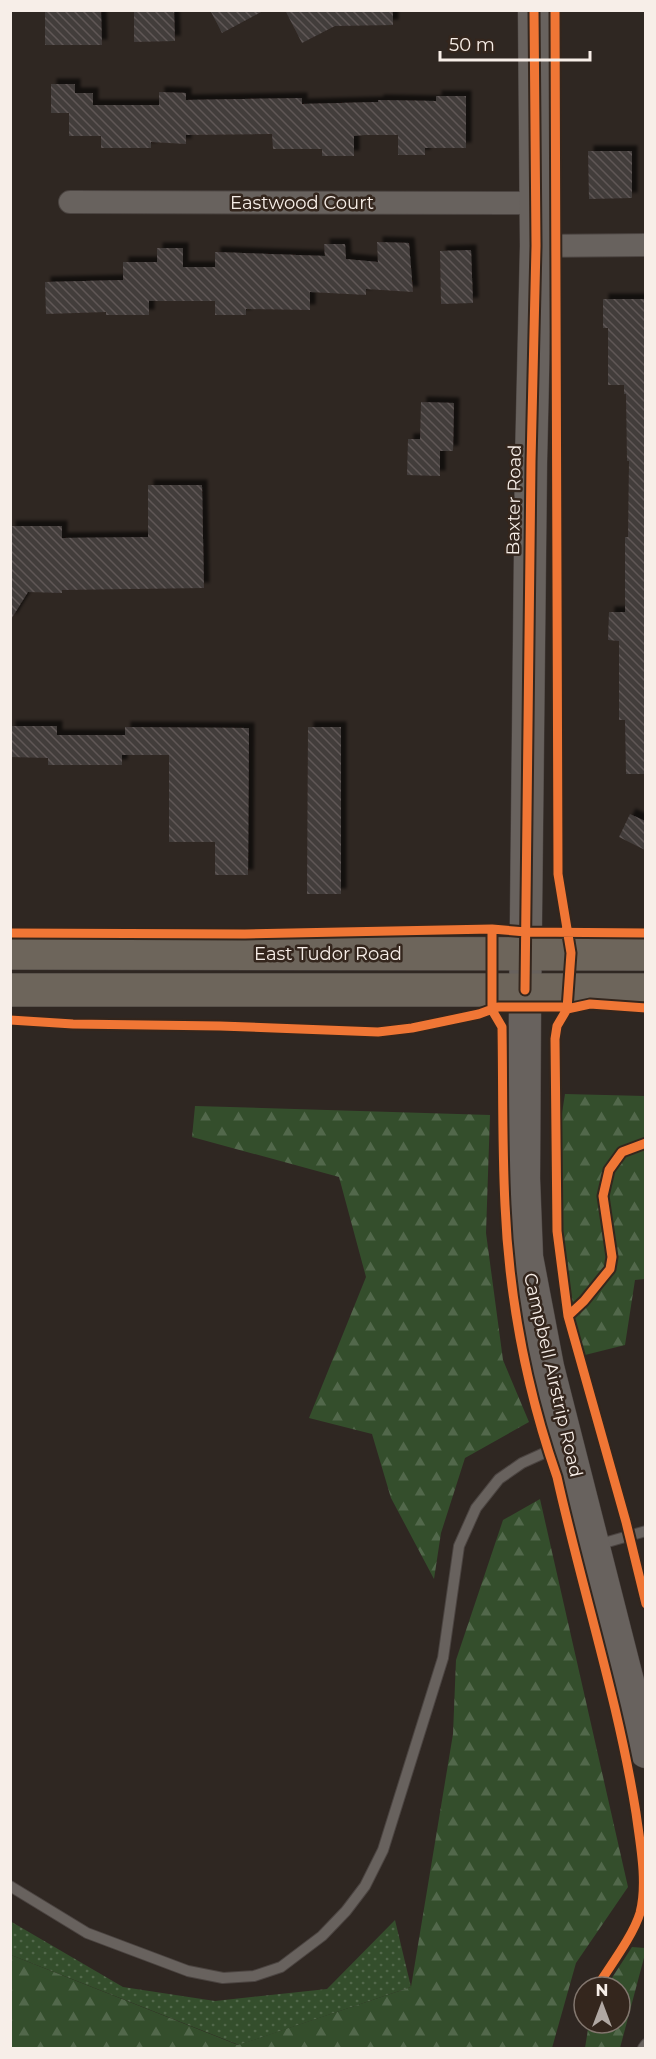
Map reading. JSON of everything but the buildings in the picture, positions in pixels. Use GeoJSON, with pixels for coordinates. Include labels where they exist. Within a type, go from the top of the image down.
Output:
{"type":"FeatureCollection","features":[{"type":"Feature","properties":{"kind":"main road","name":"East Tudor Road"},"geometry":{"type":"LineString","coordinates":[[10,953],[645,954]]}},
{"type":"Feature","properties":{"kind":"main road","name":"East Tudor Road"},"geometry":{"type":"LineString","coordinates":[[10,990],[645,990]]}},
{"type":"Feature","properties":{"kind":"street","name":"Baxter Road"},"geometry":{"type":"LineString","coordinates":[[525,990],[531,462],[536,246],[534,10]]}},
{"type":"Feature","properties":{"kind":"street","name":"Eastwood Court"},"geometry":{"type":"LineString","coordinates":[[70,202],[534,203]]}},
{"type":"Feature","properties":{"kind":"street"},"geometry":{"type":"LineString","coordinates":[[536,246],[645,245]]}},
{"type":"Feature","properties":{"kind":"street","name":"Campbell Airstrip Road"},"geometry":{"type":"LineString","coordinates":[[525,990],[524,1179],[528,1257],[534,1298],[548,1367],[645,1752]]}},
{"type":"Feature","properties":{"kind":"lane"},"geometry":{"type":"LineString","coordinates":[[10,1886],[87,1933],[188,1971],[223,1978],[254,1976],[281,1967],[322,1936],[346,1911],[365,1886],[386,1840],[443,1658],[459,1546],[476,1508],[499,1479],[522,1463],[567,1443]]}},
{"type":"Feature","properties":{"kind":"lane"},"geometry":{"type":"LineString","coordinates":[[594,1546],[645,1531]]}},
{"type":"Feature","properties":{"kind":"lane"},"geometry":{"type":"LineString","coordinates":[[643,2049],[645,2044]]}},
{"type":"Feature","properties":{"kind":"green space"},"geometry":{"type":"Polygon","coordinates":[[[565,1094],[645,1096],[645,1279],[635,1280],[625,1345],[581,1356],[560,1275],[555,1158],[565,1094]]]}},
{"type":"Feature","properties":{"kind":"green space"},"geometry":{"type":"Polygon","coordinates":[[[195,1106],[490,1115],[486,1233],[503,1360],[529,1422],[465,1458],[441,1533],[434,1579],[391,1498],[372,1434],[309,1418],[366,1277],[339,1177],[192,1137],[195,1106]]]}},
{"type":"Feature","properties":{"kind":"green space"},"geometry":{"type":"Polygon","coordinates":[[[540,1499],[628,1887],[576,1963],[552,2048],[11,2048],[11,1955],[238,2045],[411,1987],[453,1734],[456,1660],[503,1520],[540,1499]]]}},
{"type":"Feature","properties":{"kind":"green space"},"geometry":{"type":"Polygon","coordinates":[[[395,1920],[411,1987],[239,2045],[11,1955],[10,1921],[123,1987],[215,2001],[327,1989],[395,1920]]]}},
{"type":"Feature","properties":{"kind":"green space"},"geometry":{"type":"Polygon","coordinates":[[[632,1947],[645,1948],[632,2003],[632,1975],[614,1975],[632,1947]]]}},
{"type":"Feature","properties":{"kind":"green space"},"geometry":{"type":"Polygon","coordinates":[[[587,2035],[623,2035],[620,2048],[585,2048],[587,2035]]]}},
{"type":"Feature","properties":{"kind":"cycle path"},"geometry":{"type":"LineString","coordinates":[[525,990],[531,462],[536,246],[534,10]]}},
{"type":"Feature","properties":{"kind":"cycle path"},"geometry":{"type":"LineString","coordinates":[[10,1020],[73,1024],[220,1026],[378,1032],[412,1028],[479,1014],[498,1007],[562,1007],[567,1009],[571,953],[558,874],[555,10]]}},
{"type":"Feature","properties":{"kind":"cycle path"},"geometry":{"type":"LineString","coordinates":[[492,929],[492,1010],[502,1027],[505,1205],[515,1308],[528,1377],[557,1477],[620,1729],[636,1813],[642,1863],[643,1889],[640,1913],[627,1941],[605,1975]]}},
{"type":"Feature","properties":{"kind":"cycle path"},"geometry":{"type":"LineString","coordinates":[[10,933],[245,934],[492,929],[526,932],[646,933]]}},
{"type":"Feature","properties":{"kind":"cycle path"},"geometry":{"type":"LineString","coordinates":[[646,1008],[590,1004],[567,1009],[557,1026],[555,1039],[557,1231],[568,1316],[626,1522],[646,1604]]}},
{"type":"Feature","properties":{"kind":"cycle path"},"geometry":{"type":"LineString","coordinates":[[568,1316],[584,1301],[610,1269],[612,1257],[603,1196],[609,1170],[622,1152],[646,1143]]}}]}
